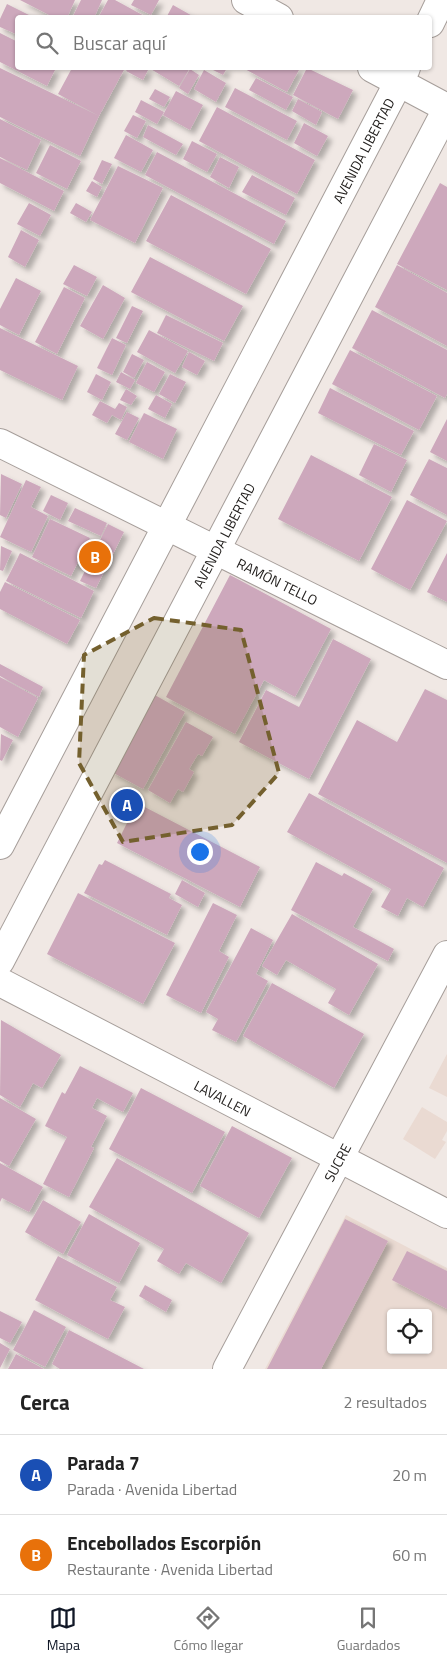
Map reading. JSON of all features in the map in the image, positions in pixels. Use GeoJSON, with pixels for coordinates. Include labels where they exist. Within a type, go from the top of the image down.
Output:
{"type":"FeatureCollection","features":[{"type":"Feature","properties":{"kind":"street"},"geometry":{"type":"LineString","coordinates":[[246,0],[274,15]]}},
{"type":"Feature","properties":{"kind":"street"},"geometry":{"type":"LineString","coordinates":[[432,19],[441,0]]}},
{"type":"Feature","properties":{"kind":"street"},"geometry":{"type":"LineString","coordinates":[[381,70],[402,75],[447,108]]}},
{"type":"Feature","properties":{"kind":"street","name":"AVENIDA LIBERTAD"},"geometry":{"type":"LineString","coordinates":[[0,845],[402,75]]}},
{"type":"Feature","properties":{"kind":"street","name":"AVENIDA LIBERTAD"},"geometry":{"type":"LineString","coordinates":[[0,961],[447,108]]}},
{"type":"Feature","properties":{"kind":"street","name":"RAMÓN TELLO"},"geometry":{"type":"LineString","coordinates":[[0,443],[447,665]]}},
{"type":"Feature","properties":{"kind":"street","name":"SUCRE"},"geometry":{"type":"LineString","coordinates":[[227,1369],[338,1156],[447,955]]}},
{"type":"Feature","properties":{"kind":"street","name":"LAVALLEN"},"geometry":{"type":"LineString","coordinates":[[0,982],[447,1214]]}},
{"type":"Feature","properties":{"kind":"highlighted area"},"geometry":{"type":"Polygon","coordinates":[[[154,618],[241,630],[279,773],[232,825],[123,842],[79,763],[84,655],[154,618]]]}},
{"type":"Feature","properties":{"kind":"shaded area"},"geometry":{"type":"Polygon","coordinates":[[[447,1054],[447,1097],[429,1088],[447,1054]]]}},
{"type":"Feature","properties":{"kind":"shaded area"},"geometry":{"type":"Polygon","coordinates":[[[422,1107],[447,1122],[447,1131],[442,1140],[446,1142],[435,1159],[403,1139],[422,1107]]]}},
{"type":"Feature","properties":{"kind":"shaded area"},"geometry":{"type":"Polygon","coordinates":[[[346,1215],[447,1268],[447,1369],[265,1369],[346,1215]]]}},
{"type":"Feature","properties":{"kind":"building"},"geometry":{"type":"Polygon","coordinates":[[[20,0],[75,0],[68,15],[49,15],[20,0]]]}},
{"type":"Feature","properties":{"kind":"building"},"geometry":{"type":"Polygon","coordinates":[[[81,0],[102,0],[95,15],[74,15],[81,0]]]}},
{"type":"Feature","properties":{"kind":"building"},"geometry":{"type":"Polygon","coordinates":[[[108,0],[115,0],[142,15],[100,15],[108,0]]]}},
{"type":"Feature","properties":{"kind":"building"},"geometry":{"type":"Polygon","coordinates":[[[134,0],[159,0],[151,15],[131,5],[134,0]]]}},
{"type":"Feature","properties":{"kind":"building"},"geometry":{"type":"Polygon","coordinates":[[[7,4],[29,15],[15,15],[15,34],[0,27],[0,19],[7,4]]]}},
{"type":"Feature","properties":{"kind":"building"},"geometry":{"type":"Polygon","coordinates":[[[173,5],[191,15],[168,15],[173,5]]]}},
{"type":"Feature","properties":{"kind":"building"},"geometry":{"type":"Polygon","coordinates":[[[0,33],[15,40],[15,70],[0,62],[0,33]]]}},
{"type":"Feature","properties":{"kind":"building"},"geometry":{"type":"Polygon","coordinates":[[[0,68],[99,116],[80,156],[0,117],[0,68]]]}},
{"type":"Feature","properties":{"kind":"building"},"geometry":{"type":"Polygon","coordinates":[[[16,70],[55,70],[47,86],[16,70]]]}},
{"type":"Feature","properties":{"kind":"building"},"geometry":{"type":"Polygon","coordinates":[[[71,70],[124,70],[99,116],[58,94],[71,70]]]}},
{"type":"Feature","properties":{"kind":"building"},"geometry":{"type":"Polygon","coordinates":[[[127,70],[148,70],[143,80],[127,70]]]}},
{"type":"Feature","properties":{"kind":"building"},"geometry":{"type":"Polygon","coordinates":[[[152,70],[189,70],[179,86],[152,70]]]}},
{"type":"Feature","properties":{"kind":"building"},"geometry":{"type":"Polygon","coordinates":[[[189,70],[199,75],[188,94],[179,88],[189,70]]]}},
{"type":"Feature","properties":{"kind":"building"},"geometry":{"type":"Polygon","coordinates":[[[204,70],[226,83],[216,102],[194,89],[204,70]]]}},
{"type":"Feature","properties":{"kind":"building"},"geometry":{"type":"Polygon","coordinates":[[[213,70],[226,70],[223,75],[213,70]]]}},
{"type":"Feature","properties":{"kind":"building"},"geometry":{"type":"Polygon","coordinates":[[[247,70],[299,70],[287,92],[247,70]]]}},
{"type":"Feature","properties":{"kind":"building"},"geometry":{"type":"Polygon","coordinates":[[[306,70],[311,70],[353,90],[338,119],[293,95],[306,70]]]}},
{"type":"Feature","properties":{"kind":"building"},"geometry":{"type":"Polygon","coordinates":[[[256,78],[293,97],[286,110],[249,90],[256,78]]]}},
{"type":"Feature","properties":{"kind":"building"},"geometry":{"type":"Polygon","coordinates":[[[235,88],[297,121],[287,140],[225,107],[235,88]]]}},
{"type":"Feature","properties":{"kind":"building"},"geometry":{"type":"Polygon","coordinates":[[[155,89],[170,97],[164,107],[149,99],[155,89]]]}},
{"type":"Feature","properties":{"kind":"building"},"geometry":{"type":"Polygon","coordinates":[[[176,91],[203,105],[190,130],[163,115],[176,91]]]}},
{"type":"Feature","properties":{"kind":"building"},"geometry":{"type":"Polygon","coordinates":[[[298,99],[322,112],[316,125],[292,111],[298,99]]]}},
{"type":"Feature","properties":{"kind":"building"},"geometry":{"type":"Polygon","coordinates":[[[141,100],[164,112],[157,124],[135,112],[141,100]]]}},
{"type":"Feature","properties":{"kind":"building"},"geometry":{"type":"Polygon","coordinates":[[[217,107],[315,160],[297,194],[199,141],[217,107]]]}},
{"type":"Feature","properties":{"kind":"building"},"geometry":{"type":"Polygon","coordinates":[[[133,115],[146,121],[137,138],[124,131],[133,115]]]}},
{"type":"Feature","properties":{"kind":"building"},"geometry":{"type":"Polygon","coordinates":[[[0,119],[41,140],[27,170],[0,157],[0,119]]]}},
{"type":"Feature","properties":{"kind":"building"},"geometry":{"type":"Polygon","coordinates":[[[304,123],[328,136],[317,156],[294,143],[304,123]]]}},
{"type":"Feature","properties":{"kind":"building"},"geometry":{"type":"Polygon","coordinates":[[[148,125],[183,144],[176,155],[143,137],[148,125]]]}},
{"type":"Feature","properties":{"kind":"building"},"geometry":{"type":"Polygon","coordinates":[[[126,135],[153,150],[141,172],[114,158],[126,135]]]}},
{"type":"Feature","properties":{"kind":"building"},"geometry":{"type":"Polygon","coordinates":[[[192,141],[217,154],[207,172],[183,159],[192,141]]]}},
{"type":"Feature","properties":{"kind":"building"},"geometry":{"type":"Polygon","coordinates":[[[50,145],[81,161],[67,189],[36,173],[50,145]]]}},
{"type":"Feature","properties":{"kind":"building"},"geometry":{"type":"Polygon","coordinates":[[[157,152],[286,221],[274,244],[145,175],[157,152]]]}},
{"type":"Feature","properties":{"kind":"building"},"geometry":{"type":"Polygon","coordinates":[[[220,157],[239,167],[229,188],[210,177],[220,157]]]}},
{"type":"Feature","properties":{"kind":"building"},"geometry":{"type":"Polygon","coordinates":[[[0,158],[64,191],[54,211],[0,183],[0,158]]]}},
{"type":"Feature","properties":{"kind":"building"},"geometry":{"type":"Polygon","coordinates":[[[102,160],[112,164],[102,184],[93,179],[102,160]]]}},
{"type":"Feature","properties":{"kind":"building"},"geometry":{"type":"Polygon","coordinates":[[[118,166],[163,188],[135,243],[90,220],[118,166]]]}},
{"type":"Feature","properties":{"kind":"building"},"geometry":{"type":"Polygon","coordinates":[[[252,175],[295,198],[286,215],[242,192],[252,175]]]}},
{"type":"Feature","properties":{"kind":"building"},"geometry":{"type":"Polygon","coordinates":[[[92,181],[102,187],[97,197],[86,191],[92,181]]]}},
{"type":"Feature","properties":{"kind":"building"},"geometry":{"type":"Polygon","coordinates":[[[440,183],[447,187],[447,290],[397,264],[440,183]]]}},
{"type":"Feature","properties":{"kind":"building"},"geometry":{"type":"Polygon","coordinates":[[[171,195],[271,249],[246,294],[146,241],[171,195]]]}},
{"type":"Feature","properties":{"kind":"building"},"geometry":{"type":"Polygon","coordinates":[[[29,203],[51,215],[40,236],[17,224],[29,203]]]}},
{"type":"Feature","properties":{"kind":"building"},"geometry":{"type":"Polygon","coordinates":[[[76,203],[92,212],[86,222],[70,213],[76,203]]]}},
{"type":"Feature","properties":{"kind":"building"},"geometry":{"type":"Polygon","coordinates":[[[21,230],[39,240],[25,267],[8,257],[21,230]]]}},
{"type":"Feature","properties":{"kind":"building"},"geometry":{"type":"Polygon","coordinates":[[[150,257],[243,306],[224,341],[131,292],[150,257]]]}},
{"type":"Feature","properties":{"kind":"building"},"geometry":{"type":"Polygon","coordinates":[[[74,265],[97,277],[87,296],[63,284],[74,265]]]}},
{"type":"Feature","properties":{"kind":"building"},"geometry":{"type":"Polygon","coordinates":[[[397,265],[447,293],[447,346],[375,307],[397,265]]]}},
{"type":"Feature","properties":{"kind":"building"},"geometry":{"type":"Polygon","coordinates":[[[16,278],[41,291],[19,335],[0,325],[0,309],[16,278]]]}},
{"type":"Feature","properties":{"kind":"building"},"geometry":{"type":"Polygon","coordinates":[[[103,285],[125,298],[103,339],[80,326],[103,285]]]}},
{"type":"Feature","properties":{"kind":"building"},"geometry":{"type":"Polygon","coordinates":[[[64,287],[85,298],[57,354],[35,342],[64,287]]]}},
{"type":"Feature","properties":{"kind":"building"},"geometry":{"type":"Polygon","coordinates":[[[132,306],[143,311],[127,343],[116,338],[132,306]]]}},
{"type":"Feature","properties":{"kind":"building"},"geometry":{"type":"Polygon","coordinates":[[[372,310],[447,350],[447,394],[445,398],[352,348],[372,310]]]}},
{"type":"Feature","properties":{"kind":"building"},"geometry":{"type":"Polygon","coordinates":[[[166,315],[223,343],[214,361],[157,333],[166,315]]]}},
{"type":"Feature","properties":{"kind":"building"},"geometry":{"type":"Polygon","coordinates":[[[0,328],[78,366],[62,400],[0,370],[0,328]]]}},
{"type":"Feature","properties":{"kind":"building"},"geometry":{"type":"Polygon","coordinates":[[[149,330],[188,351],[175,373],[137,352],[149,330]]]}},
{"type":"Feature","properties":{"kind":"building"},"geometry":{"type":"Polygon","coordinates":[[[112,338],[126,345],[112,375],[97,368],[112,338]]]}},
{"type":"Feature","properties":{"kind":"building"},"geometry":{"type":"Polygon","coordinates":[[[350,350],[437,396],[419,430],[332,384],[350,350]]]}},
{"type":"Feature","properties":{"kind":"building"},"geometry":{"type":"Polygon","coordinates":[[[189,352],[205,361],[197,375],[182,367],[189,352]]]}},
{"type":"Feature","properties":{"kind":"building"},"geometry":{"type":"Polygon","coordinates":[[[132,354],[144,360],[134,378],[123,372],[132,354]]]}},
{"type":"Feature","properties":{"kind":"building"},"geometry":{"type":"Polygon","coordinates":[[[147,362],[165,372],[154,392],[136,383],[147,362]]]}},
{"type":"Feature","properties":{"kind":"building"},"geometry":{"type":"Polygon","coordinates":[[[121,372],[135,380],[130,389],[116,382],[121,372]]]}},
{"type":"Feature","properties":{"kind":"building"},"geometry":{"type":"Polygon","coordinates":[[[96,374],[111,382],[102,400],[87,392],[96,374]]]}},
{"type":"Feature","properties":{"kind":"building"},"geometry":{"type":"Polygon","coordinates":[[[170,374],[186,382],[175,403],[159,394],[170,374]]]}},
{"type":"Feature","properties":{"kind":"building"},"geometry":{"type":"Polygon","coordinates":[[[330,388],[414,431],[401,455],[318,413],[330,388]]]}},
{"type":"Feature","properties":{"kind":"building"},"geometry":{"type":"Polygon","coordinates":[[[126,389],[137,396],[131,405],[120,400],[126,389]]]}},
{"type":"Feature","properties":{"kind":"building"},"geometry":{"type":"Polygon","coordinates":[[[156,395],[172,404],[165,418],[148,409],[156,395]]]}},
{"type":"Feature","properties":{"kind":"building"},"geometry":{"type":"Polygon","coordinates":[[[100,401],[115,409],[119,403],[127,407],[121,420],[112,415],[107,423],[92,415],[100,401]]]}},
{"type":"Feature","properties":{"kind":"building"},"geometry":{"type":"Polygon","coordinates":[[[127,412],[139,418],[127,440],[115,434],[127,412]]]}},
{"type":"Feature","properties":{"kind":"building"},"geometry":{"type":"Polygon","coordinates":[[[144,413],[177,429],[163,459],[129,442],[144,413]]]}},
{"type":"Feature","properties":{"kind":"building"},"geometry":{"type":"Polygon","coordinates":[[[447,419],[447,461],[430,452],[447,419]]]}},
{"type":"Feature","properties":{"kind":"building"},"geometry":{"type":"Polygon","coordinates":[[[374,444],[407,460],[391,492],[359,475],[374,444]]]}},
{"type":"Feature","properties":{"kind":"building"},"geometry":{"type":"Polygon","coordinates":[[[311,455],[392,497],[359,561],[278,519],[311,455]]]}},
{"type":"Feature","properties":{"kind":"building"},"geometry":{"type":"Polygon","coordinates":[[[429,459],[447,468],[447,515],[410,495],[429,459]]]}},
{"type":"Feature","properties":{"kind":"building"},"geometry":{"type":"Polygon","coordinates":[[[1,474],[22,484],[6,518],[0,515],[1,474]]]}},
{"type":"Feature","properties":{"kind":"building"},"geometry":{"type":"Polygon","coordinates":[[[26,480],[41,487],[31,507],[48,516],[31,552],[0,537],[26,480]]]}},
{"type":"Feature","properties":{"kind":"building"},"geometry":{"type":"Polygon","coordinates":[[[51,495],[68,503],[60,520],[43,511],[51,495]]]}},
{"type":"Feature","properties":{"kind":"building"},"geometry":{"type":"Polygon","coordinates":[[[407,500],[447,521],[410,590],[371,569],[407,500]]]}},
{"type":"Feature","properties":{"kind":"building"},"geometry":{"type":"Polygon","coordinates":[[[75,508],[107,523],[101,536],[68,521],[75,508]]]}},
{"type":"Feature","properties":{"kind":"building"},"geometry":{"type":"Polygon","coordinates":[[[50,519],[90,538],[71,576],[32,557],[50,519]]]}},
{"type":"Feature","properties":{"kind":"building"},"geometry":{"type":"Polygon","coordinates":[[[108,524],[124,532],[96,588],[80,581],[108,524]]]}},
{"type":"Feature","properties":{"kind":"building"},"geometry":{"type":"Polygon","coordinates":[[[1,546],[12,551],[3,571],[0,570],[1,546]]]}},
{"type":"Feature","properties":{"kind":"building"},"geometry":{"type":"Polygon","coordinates":[[[20,553],[94,591],[81,618],[6,581],[20,553]]]}},
{"type":"Feature","properties":{"kind":"building"},"geometry":{"type":"Polygon","coordinates":[[[447,553],[447,602],[427,592],[447,553]]]}},
{"type":"Feature","properties":{"kind":"building"},"geometry":{"type":"Polygon","coordinates":[[[230,575],[331,629],[295,697],[264,680],[235,734],[166,697],[230,575]]]}},
{"type":"Feature","properties":{"kind":"building"},"geometry":{"type":"Polygon","coordinates":[[[5,582],[80,620],[67,644],[0,609],[0,592],[5,582]]]}},
{"type":"Feature","properties":{"kind":"building"},"geometry":{"type":"Polygon","coordinates":[[[333,639],[371,659],[309,779],[239,742],[266,690],[299,707],[333,639]]]}},
{"type":"Feature","properties":{"kind":"building"},"geometry":{"type":"Polygon","coordinates":[[[0,664],[43,687],[39,697],[0,676],[0,664]]]}},
{"type":"Feature","properties":{"kind":"building"},"geometry":{"type":"Polygon","coordinates":[[[0,677],[38,698],[18,737],[0,727],[0,677]]]}},
{"type":"Feature","properties":{"kind":"building"},"geometry":{"type":"Polygon","coordinates":[[[425,689],[447,700],[447,863],[318,794],[357,720],[397,742],[425,689]]]}},
{"type":"Feature","properties":{"kind":"building"},"geometry":{"type":"Polygon","coordinates":[[[153,694],[185,712],[143,789],[110,771],[153,694]]]}},
{"type":"Feature","properties":{"kind":"building"},"geometry":{"type":"Polygon","coordinates":[[[186,722],[213,737],[202,756],[198,754],[189,769],[194,772],[183,792],[178,789],[170,803],[148,790],[186,722]]]}},
{"type":"Feature","properties":{"kind":"building"},"geometry":{"type":"Polygon","coordinates":[[[1,734],[13,740],[2,761],[0,760],[1,734]]]}},
{"type":"Feature","properties":{"kind":"building"},"geometry":{"type":"Polygon","coordinates":[[[309,793],[444,868],[423,907],[407,898],[398,916],[381,907],[391,889],[287,832],[309,793]]]}},
{"type":"Feature","properties":{"kind":"building"},"geometry":{"type":"Polygon","coordinates":[[[137,803],[260,867],[240,907],[117,843],[137,803]]]}},
{"type":"Feature","properties":{"kind":"building"},"geometry":{"type":"Polygon","coordinates":[[[105,860],[171,894],[169,898],[182,905],[167,935],[84,893],[99,864],[102,865],[105,860]]]}},
{"type":"Feature","properties":{"kind":"building"},"geometry":{"type":"Polygon","coordinates":[[[316,862],[342,876],[344,873],[373,889],[353,927],[394,949],[388,961],[291,910],[316,862]]]}},
{"type":"Feature","properties":{"kind":"building"},"geometry":{"type":"Polygon","coordinates":[[[182,880],[205,893],[198,907],[175,894],[182,880]]]}},
{"type":"Feature","properties":{"kind":"building"},"geometry":{"type":"Polygon","coordinates":[[[78,893],[175,943],[143,1004],[47,954],[78,893]]]}},
{"type":"Feature","properties":{"kind":"building"},"geometry":{"type":"Polygon","coordinates":[[[213,903],[237,915],[219,951],[229,957],[201,1013],[166,995],[213,903]]]}},
{"type":"Feature","properties":{"kind":"building"},"geometry":{"type":"Polygon","coordinates":[[[292,914],[378,964],[349,1015],[328,1003],[336,989],[286,960],[277,975],[262,966],[292,914]]]}},
{"type":"Feature","properties":{"kind":"building"},"geometry":{"type":"Polygon","coordinates":[[[251,928],[273,940],[256,974],[268,981],[236,1042],[212,1030],[218,1019],[206,1012],[251,928]]]}},
{"type":"Feature","properties":{"kind":"building"},"geometry":{"type":"Polygon","coordinates":[[[272,983],[364,1034],[334,1088],[243,1036],[272,983]]]}},
{"type":"Feature","properties":{"kind":"building"},"geometry":{"type":"Polygon","coordinates":[[[1,1020],[61,1055],[42,1088],[33,1083],[20,1107],[0,1095],[1,1020]]]}},
{"type":"Feature","properties":{"kind":"building"},"geometry":{"type":"Polygon","coordinates":[[[80,1066],[133,1093],[123,1112],[97,1098],[92,1108],[107,1116],[91,1147],[94,1148],[69,1197],[43,1184],[67,1137],[45,1126],[62,1092],[65,1094],[80,1066]]]}},
{"type":"Feature","properties":{"kind":"building"},"geometry":{"type":"Polygon","coordinates":[[[141,1088],[225,1132],[192,1193],[109,1149],[141,1088]]]}},
{"type":"Feature","properties":{"kind":"building"},"geometry":{"type":"Polygon","coordinates":[[[0,1098],[36,1119],[9,1166],[0,1161],[0,1098]]]}},
{"type":"Feature","properties":{"kind":"building"},"geometry":{"type":"Polygon","coordinates":[[[232,1126],[292,1158],[259,1218],[200,1186],[232,1126]]]}},
{"type":"Feature","properties":{"kind":"building"},"geometry":{"type":"Polygon","coordinates":[[[117,1158],[249,1233],[221,1283],[186,1263],[179,1274],[157,1261],[164,1249],[89,1207],[117,1158]]]}},
{"type":"Feature","properties":{"kind":"building"},"geometry":{"type":"Polygon","coordinates":[[[0,1163],[43,1187],[29,1212],[2,1198],[0,1202],[0,1163]]]}},
{"type":"Feature","properties":{"kind":"building"},"geometry":{"type":"Polygon","coordinates":[[[43,1200],[81,1222],[63,1254],[25,1232],[43,1200]]]}},
{"type":"Feature","properties":{"kind":"building"},"geometry":{"type":"Polygon","coordinates":[[[89,1214],[140,1243],[119,1283],[67,1255],[89,1214]]]}},
{"type":"Feature","properties":{"kind":"building"},"geometry":{"type":"Polygon","coordinates":[[[345,1219],[388,1241],[321,1369],[267,1369],[345,1219]]]}},
{"type":"Feature","properties":{"kind":"building"},"geometry":{"type":"Polygon","coordinates":[[[407,1251],[447,1271],[447,1309],[392,1280],[407,1251]]]}},
{"type":"Feature","properties":{"kind":"building"},"geometry":{"type":"Polygon","coordinates":[[[58,1256],[117,1287],[110,1300],[125,1307],[108,1339],[35,1300],[58,1256]]]}},
{"type":"Feature","properties":{"kind":"building"},"geometry":{"type":"Polygon","coordinates":[[[145,1285],[172,1300],[166,1312],[139,1296],[145,1285]]]}},
{"type":"Feature","properties":{"kind":"building"},"geometry":{"type":"Polygon","coordinates":[[[34,1310],[66,1327],[45,1367],[13,1350],[34,1310]]]}},
{"type":"Feature","properties":{"kind":"building"},"geometry":{"type":"Polygon","coordinates":[[[0,1311],[22,1322],[10,1343],[0,1338],[0,1311]]]}},
{"type":"Feature","properties":{"kind":"building"},"geometry":{"type":"Polygon","coordinates":[[[69,1330],[144,1369],[60,1369],[52,1364],[69,1330]]]}},
{"type":"Feature","properties":{"kind":"building"},"geometry":{"type":"Polygon","coordinates":[[[0,1343],[10,1349],[0,1368],[0,1343]]]}},
{"type":"Feature","properties":{"kind":"building"},"geometry":{"type":"Polygon","coordinates":[[[16,1354],[44,1369],[8,1369],[16,1354]]]}},
{"type":"Feature","properties":{"kind":"place","name":"Encebollados Escorpión"},"geometry":{"type":"Point","coordinates":[95,557]}},
{"type":"Feature","properties":{"kind":"place","name":"Parada 7"},"geometry":{"type":"Point","coordinates":[127,805]}}]}
